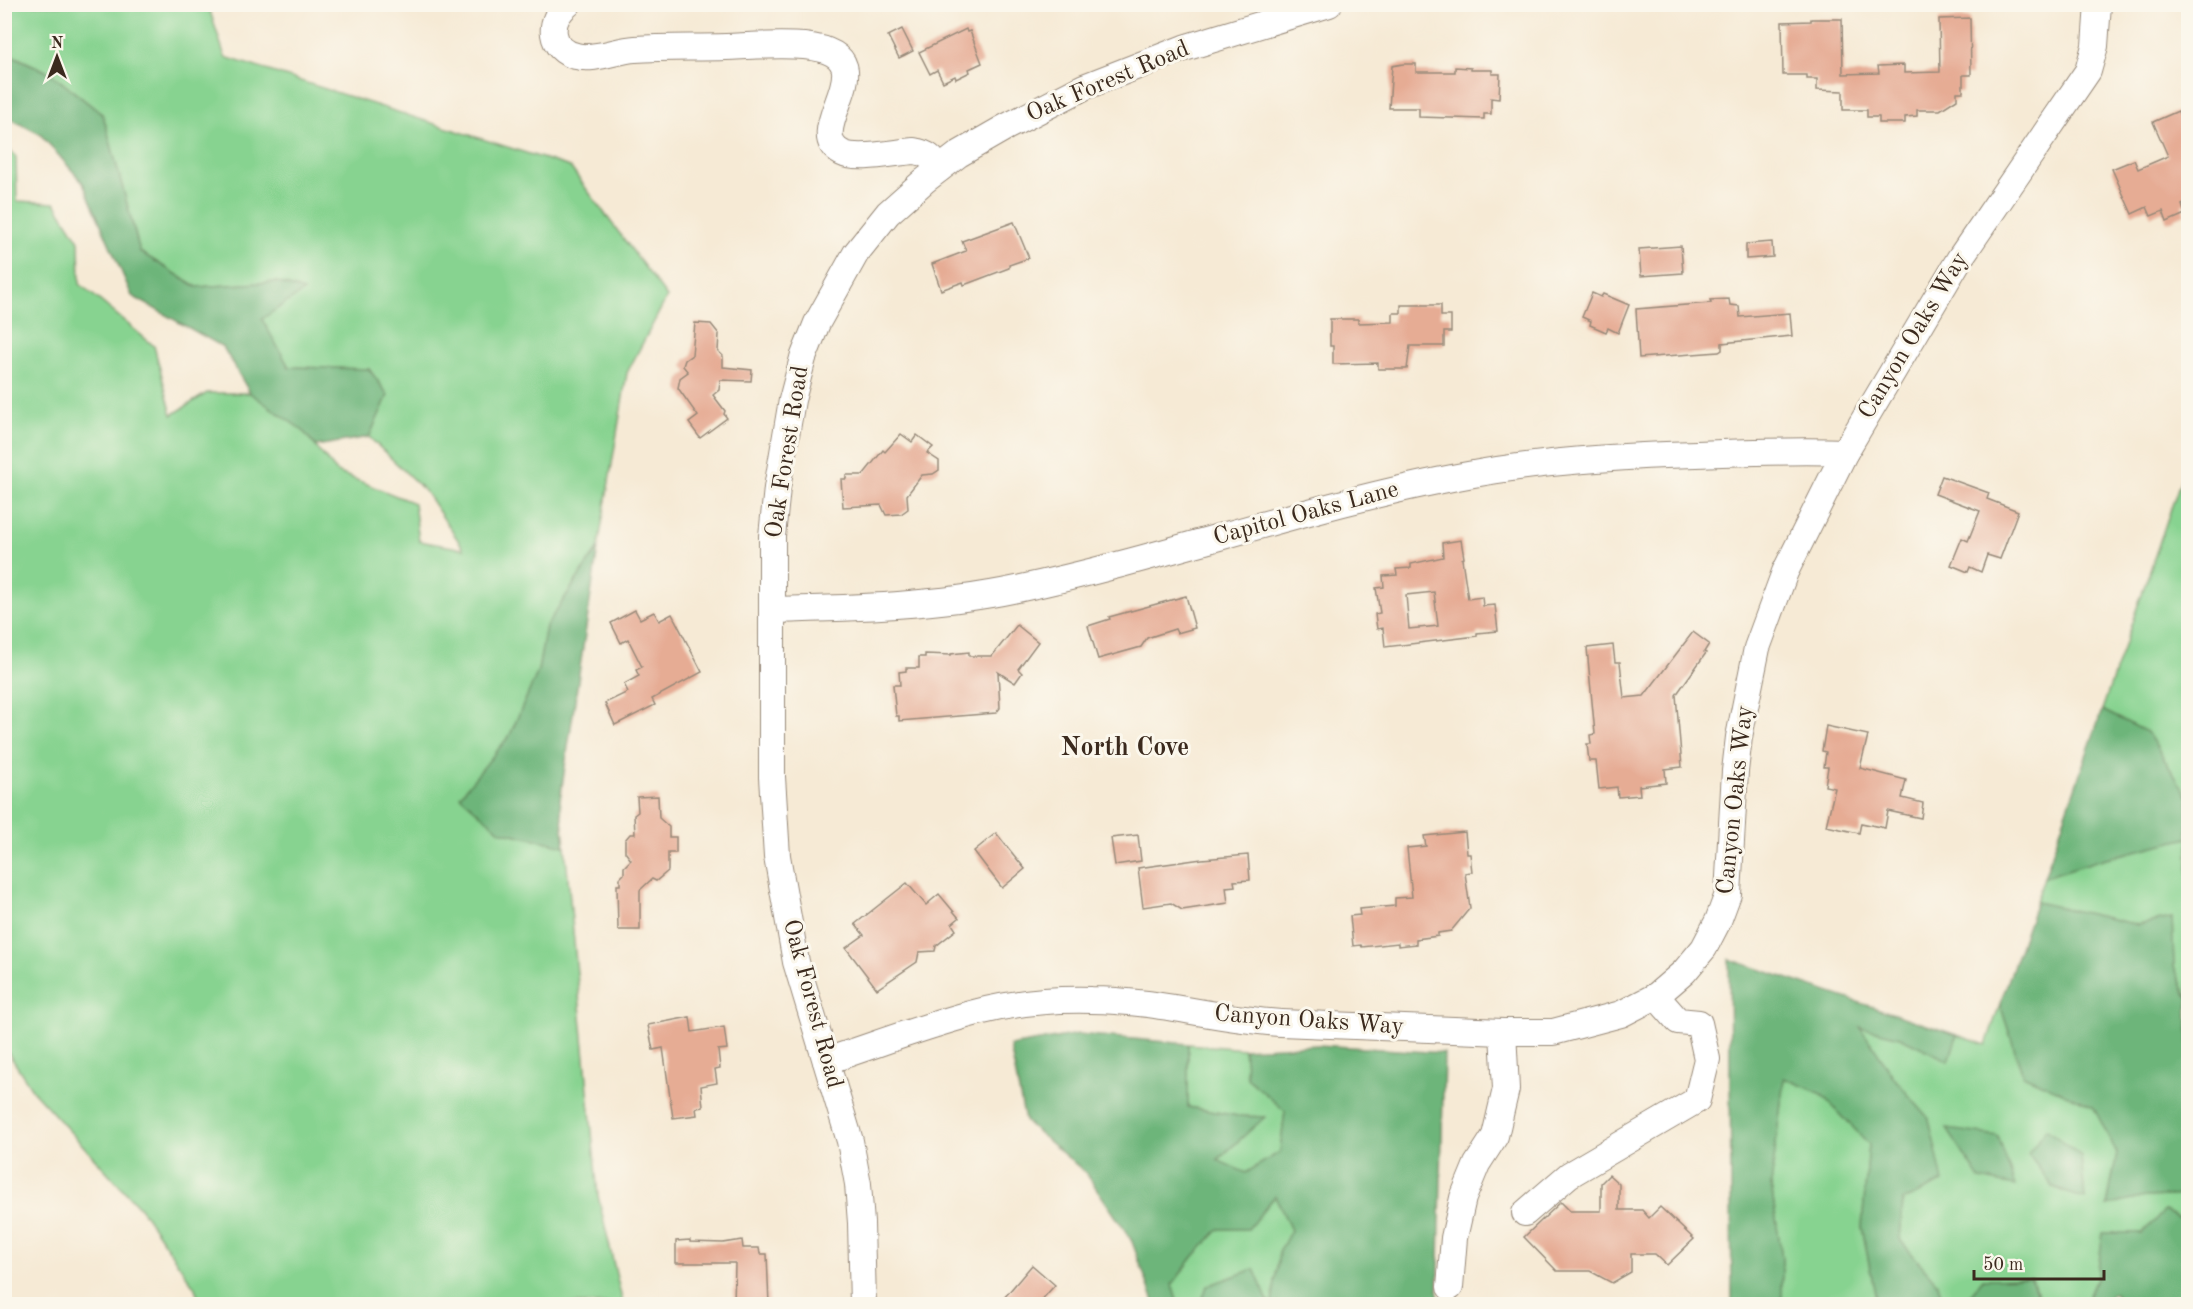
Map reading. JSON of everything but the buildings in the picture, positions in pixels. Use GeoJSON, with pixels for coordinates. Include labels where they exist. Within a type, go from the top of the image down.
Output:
{"type":"FeatureCollection","features":[{"type":"Feature","properties":{"kind":"street"},"geometry":{"type":"LineString","coordinates":[[568,4],[555,16],[553,34],[567,52],[584,58],[634,49],[787,46],[819,48],[831,53],[840,60],[846,76],[844,88],[829,127],[829,138],[834,147],[842,153],[863,156],[922,152],[930,156],[939,169]]}},
{"type":"Feature","properties":{"kind":"street","name":"Oak Forest Road"},"geometry":{"type":"LineString","coordinates":[[863,1305],[858,1184],[847,1130],[796,962],[777,856],[772,777],[772,536],[777,488],[792,400],[803,358],[817,323],[856,253],[888,213],[959,154],[1084,87],[1184,48],[1329,4]]}},
{"type":"Feature","properties":{"kind":"street","name":"Canyon Oaks Way"},"geometry":{"type":"LineString","coordinates":[[826,1061],[973,1013],[1060,1000],[1131,1002],[1259,1022],[1553,1032],[1621,1014],[1656,996],[1684,972],[1704,948],[1719,921],[1728,894],[1739,737],[1757,648],[1785,572],[1845,453],[1960,258],[2088,71],[2096,46],[2098,4]]}},
{"type":"Feature","properties":{"kind":"street","name":"Capitol Oaks Lane"},"geometry":{"type":"LineString","coordinates":[[772,610],[862,608],[945,600],[1015,589],[1082,574],[1367,497],[1469,475],[1525,466],[1656,455],[1798,450],[1845,453]]}},
{"type":"Feature","properties":{"kind":"street"},"geometry":{"type":"LineString","coordinates":[[1525,1213],[1569,1175],[1697,1100],[1707,1059],[1699,1023],[1678,1021],[1656,996]]}},
{"type":"Feature","properties":{"kind":"street"},"geometry":{"type":"LineString","coordinates":[[1450,1287],[1454,1238],[1463,1198],[1478,1164],[1495,1136],[1506,1089],[1503,1032]]}},
{"type":"Feature","properties":{"kind":"green space"},"geometry":{"type":"Polygon","coordinates":[[[5,5],[208,5],[225,57],[570,167],[667,297],[627,373],[598,548],[546,626],[538,671],[510,735],[461,796],[500,831],[565,846],[598,1196],[623,1304],[200,1304],[195,1288],[141,1209],[33,1091],[5,1048],[4,144],[16,157],[17,201],[55,203],[79,241],[80,284],[154,346],[172,415],[207,393],[250,393],[302,430],[337,472],[414,503],[419,541],[464,549],[425,491],[369,437],[388,395],[369,369],[289,367],[261,319],[303,291],[277,282],[197,287],[140,252],[103,115],[50,73],[5,52],[5,5]]]}},
{"type":"Feature","properties":{"kind":"green space"},"geometry":{"type":"Polygon","coordinates":[[[4,52],[50,73],[103,115],[140,252],[197,287],[277,282],[304,291],[262,319],[289,367],[369,369],[388,395],[369,437],[316,446],[302,430],[250,393],[223,347],[132,296],[83,183],[40,134],[5,116],[4,52]]]}},
{"type":"Feature","properties":{"kind":"green space"},"geometry":{"type":"Polygon","coordinates":[[[2188,459],[2188,797],[2147,732],[2102,710],[2188,459]]]}},
{"type":"Feature","properties":{"kind":"green space"},"geometry":{"type":"Polygon","coordinates":[[[598,548],[560,800],[565,846],[500,831],[460,796],[510,735],[538,671],[546,626],[598,548]]]}},
{"type":"Feature","properties":{"kind":"green space"},"geometry":{"type":"Polygon","coordinates":[[[2102,710],[2147,732],[2188,797],[2188,838],[2106,858],[2044,877],[2102,710]]]}},
{"type":"Feature","properties":{"kind":"green space"},"geometry":{"type":"Polygon","coordinates":[[[2188,838],[2188,1000],[2174,966],[2172,918],[2138,925],[2036,902],[2044,877],[2106,858],[2188,838]]]}},
{"type":"Feature","properties":{"kind":"green space"},"geometry":{"type":"Polygon","coordinates":[[[2036,902],[2138,925],[2172,918],[2174,966],[2188,1000],[2188,1195],[2145,1197],[2107,1206],[2117,1153],[2093,1106],[2023,1075],[2000,1004],[2036,902]]]}},
{"type":"Feature","properties":{"kind":"green space"},"geometry":{"type":"Polygon","coordinates":[[[1729,959],[1957,1035],[1949,1061],[1900,1037],[1860,1027],[1895,1079],[1929,1119],[1943,1182],[1903,1200],[1900,1240],[1938,1284],[1944,1304],[1877,1304],[1862,1227],[1869,1144],[1820,1093],[1784,1078],[1771,1185],[1782,1259],[1782,1304],[1732,1304],[1729,959]]]}},
{"type":"Feature","properties":{"kind":"green space"},"geometry":{"type":"Polygon","coordinates":[[[2000,1004],[2023,1075],[2093,1106],[2117,1153],[2107,1206],[2145,1197],[2188,1195],[2188,1223],[2165,1211],[2142,1233],[2103,1233],[2097,1277],[2085,1304],[2040,1304],[2032,1278],[1983,1279],[1963,1304],[1944,1304],[1938,1284],[1900,1240],[1903,1200],[1929,1119],[1895,1079],[1859,1026],[1900,1037],[1949,1061],[1957,1035],[1986,1045],[2000,1004]]]}},
{"type":"Feature","properties":{"kind":"green space"},"geometry":{"type":"Polygon","coordinates":[[[1078,1034],[1188,1044],[1188,1107],[1238,1116],[1265,1117],[1217,1160],[1246,1173],[1280,1152],[1285,1111],[1247,1078],[1244,1049],[1318,1045],[1444,1053],[1438,1304],[1272,1304],[1279,1253],[1291,1230],[1275,1196],[1248,1229],[1219,1229],[1193,1257],[1172,1285],[1178,1304],[1155,1304],[1131,1239],[1086,1173],[1025,1121],[1010,1046],[1078,1034]]]}},
{"type":"Feature","properties":{"kind":"green space"},"geometry":{"type":"Polygon","coordinates":[[[1188,1044],[1244,1049],[1247,1078],[1285,1110],[1280,1152],[1246,1173],[1217,1161],[1264,1117],[1238,1116],[1188,1107],[1188,1044]]]}},
{"type":"Feature","properties":{"kind":"green space"},"geometry":{"type":"Polygon","coordinates":[[[1784,1078],[1820,1093],[1869,1144],[1862,1227],[1877,1304],[1782,1304],[1782,1259],[1771,1185],[1784,1078]]]}},
{"type":"Feature","properties":{"kind":"green space"},"geometry":{"type":"Polygon","coordinates":[[[1947,1129],[1998,1136],[2015,1186],[1980,1179],[1947,1129]]]}},
{"type":"Feature","properties":{"kind":"green space"},"geometry":{"type":"Polygon","coordinates":[[[2046,1129],[2081,1156],[2085,1199],[2054,1188],[2028,1154],[2046,1129]]]}},
{"type":"Feature","properties":{"kind":"green space"},"geometry":{"type":"Polygon","coordinates":[[[1275,1196],[1291,1230],[1279,1253],[1272,1304],[1269,1304],[1254,1269],[1207,1286],[1201,1304],[1178,1304],[1172,1285],[1193,1257],[1219,1229],[1248,1229],[1275,1196]]]}},
{"type":"Feature","properties":{"kind":"green space"},"geometry":{"type":"Polygon","coordinates":[[[2165,1211],[2188,1223],[2188,1304],[2122,1304],[2114,1293],[2099,1304],[2085,1304],[2097,1277],[2103,1233],[2142,1233],[2165,1211]]]}},
{"type":"Feature","properties":{"kind":"green space"},"geometry":{"type":"Polygon","coordinates":[[[1254,1269],[1269,1304],[1201,1304],[1207,1286],[1254,1269]]]}},
{"type":"Feature","properties":{"kind":"green space"},"geometry":{"type":"Polygon","coordinates":[[[2031,1278],[2040,1304],[1963,1304],[1983,1279],[2031,1278]]]}},
{"type":"Feature","properties":{"kind":"district","name":"North Cove"},"geometry":{"type":"Point","coordinates":[1125,748]}}]}
